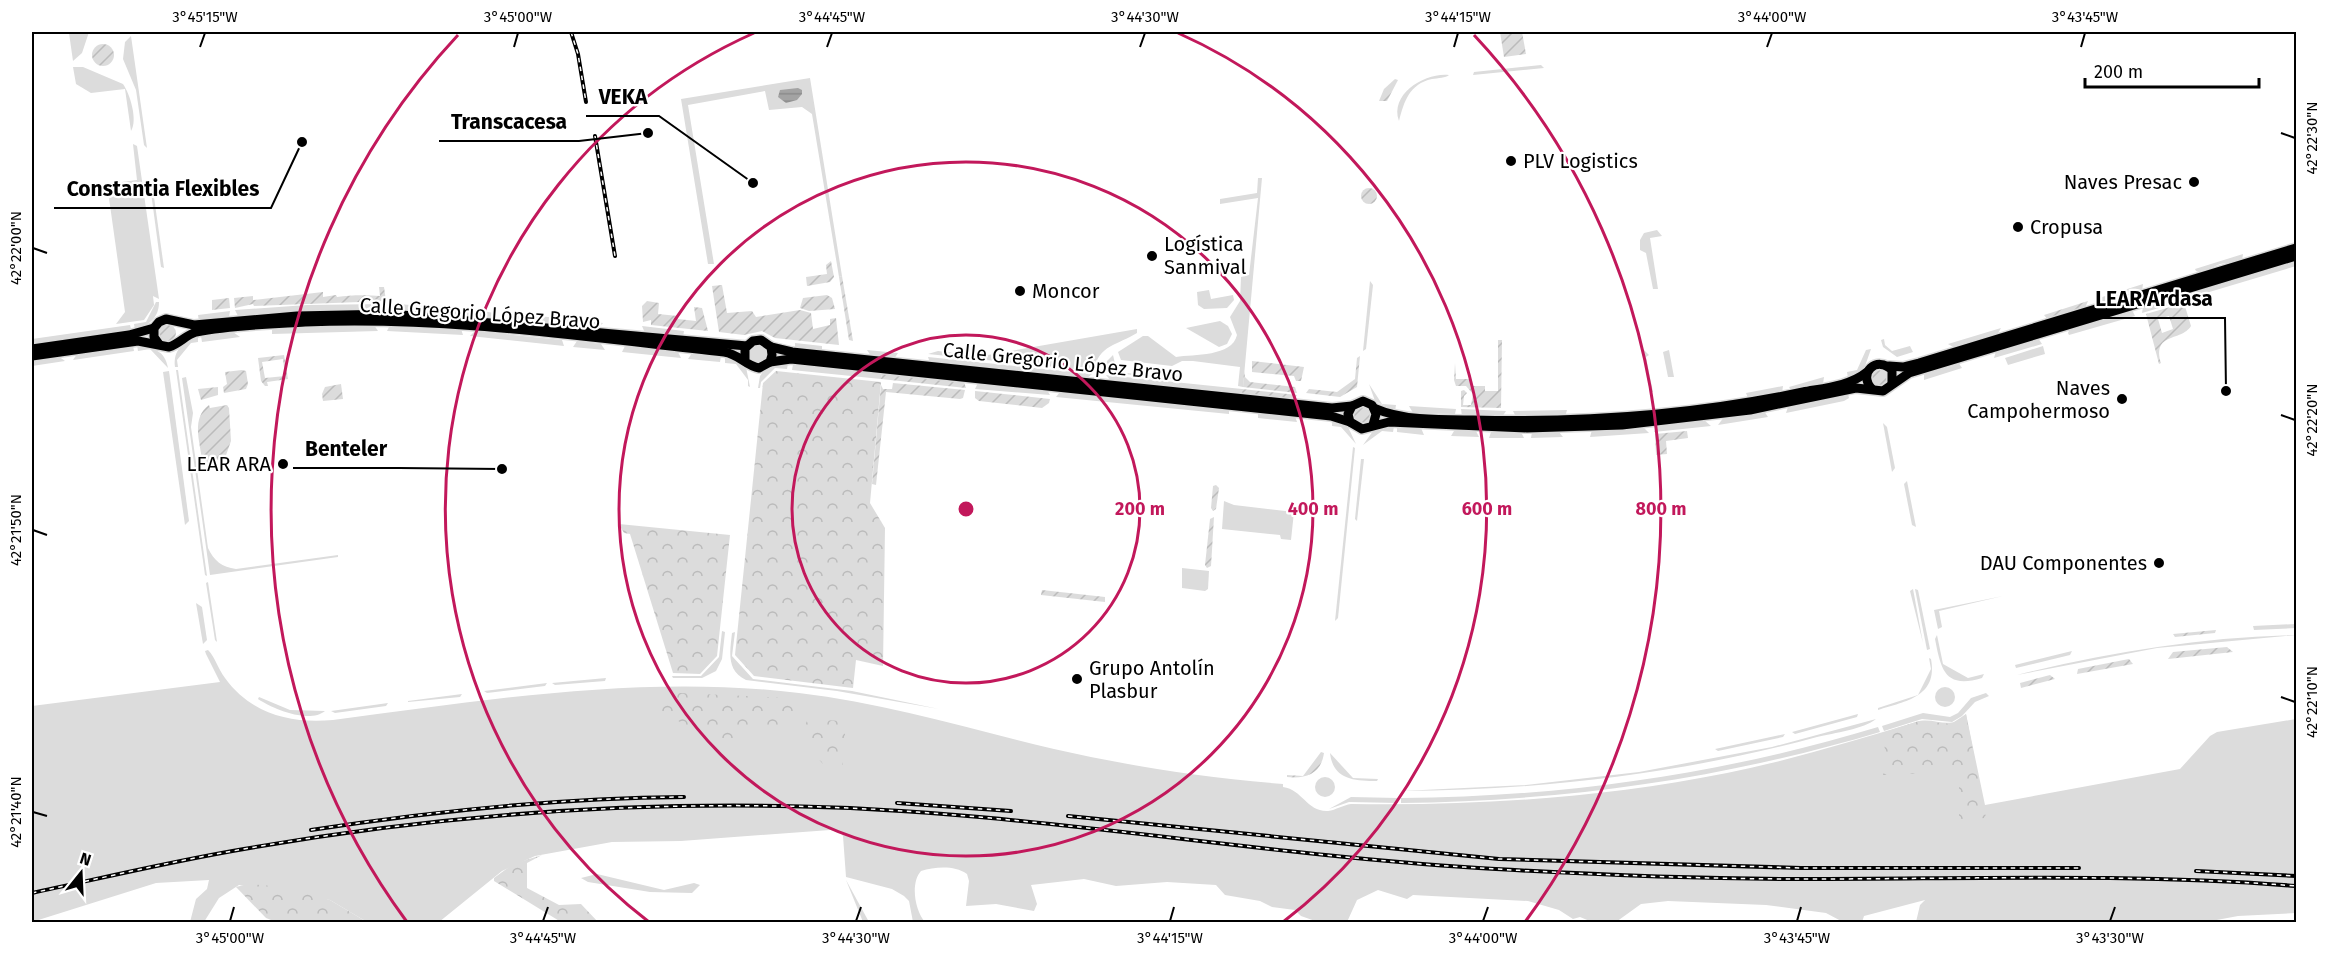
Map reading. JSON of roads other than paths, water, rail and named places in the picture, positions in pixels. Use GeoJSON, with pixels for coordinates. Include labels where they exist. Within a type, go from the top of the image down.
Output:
{"type":"FeatureCollection","features":[{"type":"Feature","properties":{"kind":"main road"},"geometry":{"type":"LineString","coordinates":[[2296,248],[1913,365],[1877,364],[1847,382],[1770,399],[1634,417],[1571,420],[1458,420],[1397,415],[1374,408],[1363,401],[1352,406],[1348,414],[1350,422],[1362,429],[1393,422],[1527,428],[1622,425],[1713,415],[1856,388],[1883,391],[1909,373],[2296,255]]}},
{"type":"Feature","properties":{"kind":"main road","name":"Calle Gregorio López Bravo"},"geometry":{"type":"LineString","coordinates":[[176,322],[191,325],[306,315],[406,315],[725,346],[747,346]]}},
{"type":"Feature","properties":{"kind":"main road"},"geometry":{"type":"LineString","coordinates":[[32,349],[129,335],[154,328],[163,319],[176,322],[181,332],[178,342],[168,347],[138,341],[32,356]]}},
{"type":"Feature","properties":{"kind":"main road","name":"Calle Gregorio López Bravo"},"geometry":{"type":"LineString","coordinates":[[178,342],[195,333],[238,327],[320,322],[396,321],[686,348],[730,353],[745,360]]}},
{"type":"Feature","properties":{"kind":"main road"},"geometry":{"type":"LineString","coordinates":[[154,328],[154,337],[159,344]]}},
{"type":"Feature","properties":{"kind":"main road"},"geometry":{"type":"LineString","coordinates":[[757,340],[765,341],[771,347],[770,362],[764,367],[755,368],[745,360],[747,346],[757,340]]}},
{"type":"Feature","properties":{"kind":"main road","name":"Calle Gregorio López Bravo"},"geometry":{"type":"LineString","coordinates":[[771,347],[792,352],[1278,403],[1338,408],[1352,406]]}},
{"type":"Feature","properties":{"kind":"main road","name":"Calle Gregorio López Bravo"},"geometry":{"type":"LineString","coordinates":[[770,362],[791,359],[1322,415],[1350,422]]}},
{"type":"Feature","properties":{"kind":"main road"},"geometry":{"type":"LineString","coordinates":[[1889,366],[1894,375],[1892,384]]}},
{"type":"Feature","properties":{"kind":"main road"},"geometry":{"type":"LineString","coordinates":[[1867,372],[1867,383],[1872,389]]}},
{"type":"Feature","properties":{"kind":"main road"},"geometry":{"type":"LineString","coordinates":[[1373,425],[1376,417],[1374,408]]}},
{"type":"Feature","properties":{"kind":"railway"},"geometry":{"type":"LineString","coordinates":[[571,32],[578,54],[586,102]]}},
{"type":"Feature","properties":{"kind":"railway"},"geometry":{"type":"LineString","coordinates":[[595,136],[615,256]]}},
{"type":"Feature","properties":{"kind":"railway"},"geometry":{"type":"LineString","coordinates":[[311,830],[497,807],[591,800],[684,797]]}},
{"type":"Feature","properties":{"kind":"railway"},"geometry":{"type":"LineString","coordinates":[[897,803],[1011,811]]}},
{"type":"Feature","properties":{"kind":"railway"},"geometry":{"type":"LineString","coordinates":[[32,893],[217,854],[377,829],[578,810],[712,806],[869,809],[959,815],[1406,863],[1535,871],[1766,879],[2174,879],[2296,886]]}},
{"type":"Feature","properties":{"kind":"railway"},"geometry":{"type":"LineString","coordinates":[[1068,816],[1499,859],[1801,868],[2079,868]]}},
{"type":"Feature","properties":{"kind":"railway"},"geometry":{"type":"LineString","coordinates":[[2196,871],[2296,876]]}},
{"type":"Feature","properties":{"kind":"place","name":"Transcacesa"},"geometry":{"type":"Point","coordinates":[648,133]}},
{"type":"Feature","properties":{"kind":"place","name":"Constantia Flexibles"},"geometry":{"type":"Point","coordinates":[302,142]}},
{"type":"Feature","properties":{"kind":"place","name":"PLV Logistics"},"geometry":{"type":"Point","coordinates":[1511,161]}},
{"type":"Feature","properties":{"kind":"place","name":"Naves Presac"},"geometry":{"type":"Point","coordinates":[2194,182]}},
{"type":"Feature","properties":{"kind":"place","name":"VEKA"},"geometry":{"type":"Point","coordinates":[753,183]}},
{"type":"Feature","properties":{"kind":"place","name":"Cropusa"},"geometry":{"type":"Point","coordinates":[2018,227]}},
{"type":"Feature","properties":{"kind":"place","name":"Logística Sanmival"},"geometry":{"type":"Point","coordinates":[1152,256]}},
{"type":"Feature","properties":{"kind":"place","name":"Moncor"},"geometry":{"type":"Point","coordinates":[1020,291]}},
{"type":"Feature","properties":{"kind":"place","name":"LEAR Ardasa"},"geometry":{"type":"Point","coordinates":[2226,391]}},
{"type":"Feature","properties":{"kind":"place","name":"Naves Campohermoso"},"geometry":{"type":"Point","coordinates":[2122,399]}},
{"type":"Feature","properties":{"kind":"place","name":"LEAR ARA"},"geometry":{"type":"Point","coordinates":[283,464]}},
{"type":"Feature","properties":{"kind":"place","name":"Benteler"},"geometry":{"type":"Point","coordinates":[502,469]}},
{"type":"Feature","properties":{"kind":"place","name":"DAU Componentes"},"geometry":{"type":"Point","coordinates":[2159,563]}},
{"type":"Feature","properties":{"kind":"place","name":"Grupo Antolín Plasbur"},"geometry":{"type":"Point","coordinates":[1077,679]}}]}
